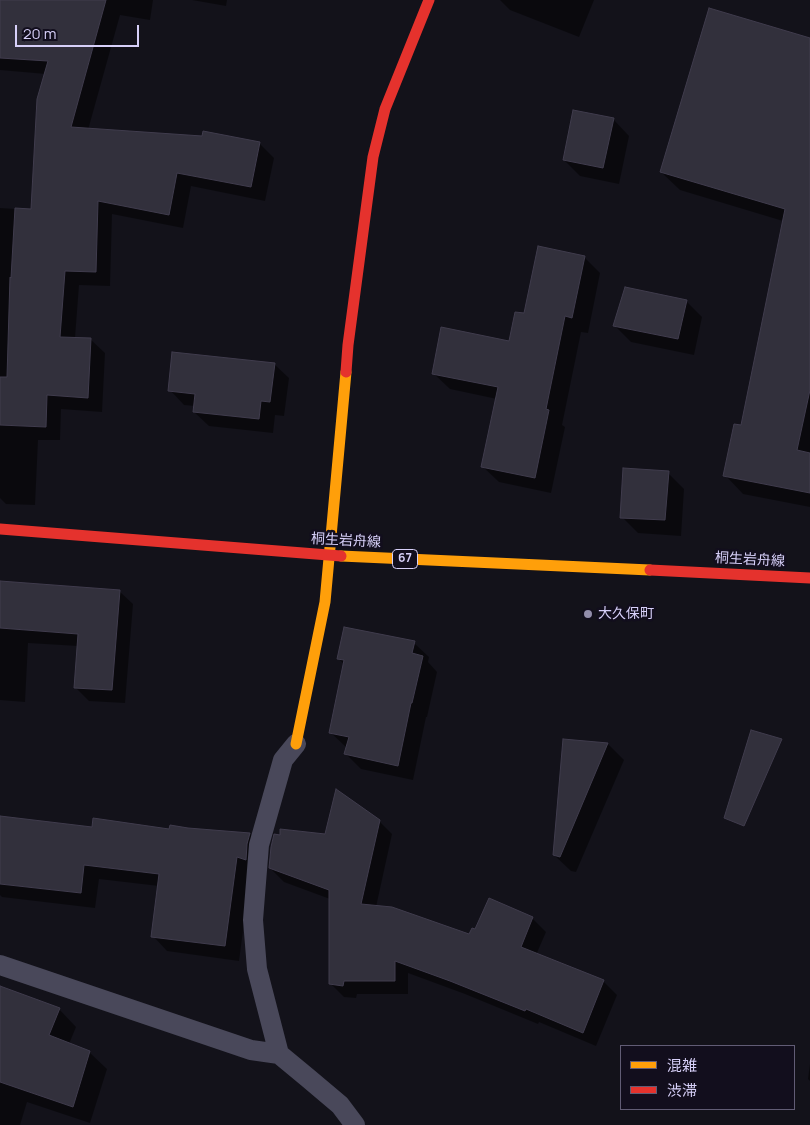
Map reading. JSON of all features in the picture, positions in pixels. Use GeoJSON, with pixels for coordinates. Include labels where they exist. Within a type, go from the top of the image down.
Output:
{"type":"FeatureCollection","features":[{"type":"Feature","properties":{"kind":"main road"},"geometry":{"type":"LineString","coordinates":[[296,744],[325,602],[348,345],[374,157],[385,109],[429,0]]}},
{"type":"Feature","properties":{"kind":"main road","name":"桐生岩舟線"},"geometry":{"type":"LineString","coordinates":[[0,529],[330,555],[810,578]]}},
{"type":"Feature","properties":{"kind":"lane"},"geometry":{"type":"LineString","coordinates":[[279,1054],[257,969],[253,920],[259,844],[283,760],[296,744]]}},
{"type":"Feature","properties":{"kind":"lane"},"geometry":{"type":"LineString","coordinates":[[0,965],[251,1050],[279,1054],[340,1105],[355,1125]]}},
{"type":"Feature","properties":{"kind":"building"},"geometry":{"type":"Polygon","coordinates":[[[0,0],[106,0],[71,127],[202,136],[203,131],[260,142],[251,187],[177,173],[169,215],[98,201],[96,272],[65,271],[60,337],[91,338],[88,398],[47,395],[46,427],[0,425],[0,377],[7,377],[10,277],[15,208],[31,209],[37,99],[48,61],[0,58],[0,0]]]}},
{"type":"Feature","properties":{"kind":"building"},"geometry":{"type":"Polygon","coordinates":[[[709,8],[810,38],[810,390],[797,450],[810,453],[810,493],[723,476],[734,424],[741,425],[785,209],[660,172],[709,8]]]}},
{"type":"Feature","properties":{"kind":"building"},"geometry":{"type":"Polygon","coordinates":[[[573,110],[614,118],[603,168],[563,160],[573,110]]]}},
{"type":"Feature","properties":{"kind":"building"},"geometry":{"type":"Polygon","coordinates":[[[538,246],[585,256],[572,318],[565,316],[546,409],[549,410],[535,478],[481,467],[498,387],[432,374],[441,327],[509,341],[515,312],[524,313],[538,246]]]}},
{"type":"Feature","properties":{"kind":"building"},"geometry":{"type":"Polygon","coordinates":[[[625,287],[687,300],[678,339],[613,326],[625,287]]]}},
{"type":"Feature","properties":{"kind":"building"},"geometry":{"type":"Polygon","coordinates":[[[172,352],[275,363],[270,402],[261,401],[259,419],[193,412],[195,394],[168,391],[172,352]]]}},
{"type":"Feature","properties":{"kind":"building"},"geometry":{"type":"Polygon","coordinates":[[[623,468],[669,471],[665,520],[620,518],[623,468]]]}},
{"type":"Feature","properties":{"kind":"building"},"geometry":{"type":"Polygon","coordinates":[[[0,581],[120,590],[112,690],[74,688],[78,634],[0,628],[0,581]]]}},
{"type":"Feature","properties":{"kind":"building"},"geometry":{"type":"Polygon","coordinates":[[[344,627],[415,641],[412,653],[423,656],[398,766],[344,754],[349,737],[329,733],[344,660],[337,659],[344,627]]]}},
{"type":"Feature","properties":{"kind":"building"},"geometry":{"type":"Polygon","coordinates":[[[751,730],[782,739],[744,826],[724,818],[751,730]]]}},
{"type":"Feature","properties":{"kind":"building"},"geometry":{"type":"Polygon","coordinates":[[[563,739],[608,743],[560,857],[553,855],[563,739]]]}},
{"type":"Feature","properties":{"kind":"building"},"geometry":{"type":"Polygon","coordinates":[[[336,789],[380,820],[361,904],[392,907],[469,934],[472,928],[475,929],[489,898],[533,917],[521,947],[604,980],[583,1033],[526,1009],[525,1011],[395,961],[395,981],[344,981],[343,986],[329,984],[329,890],[269,868],[274,834],[280,835],[280,829],[325,834],[336,789]]]}},
{"type":"Feature","properties":{"kind":"building"},"geometry":{"type":"Polygon","coordinates":[[[0,816],[92,827],[93,818],[169,829],[170,825],[250,833],[246,860],[237,857],[225,946],[151,937],[159,874],[84,865],[81,893],[0,884],[0,816]]]}},
{"type":"Feature","properties":{"kind":"building"},"geometry":{"type":"Polygon","coordinates":[[[0,986],[60,1008],[49,1035],[90,1051],[73,1107],[0,1082],[0,986]]]}},
{"type":"Feature","properties":{"kind":"traffic: slow"},"geometry":{"type":"LineString","coordinates":[[296,744],[325,602],[346,372]]}},
{"type":"Feature","properties":{"kind":"traffic: slow"},"geometry":{"type":"LineString","coordinates":[[341,556],[650,570]]}},
{"type":"Feature","properties":{"kind":"traffic: jam"},"geometry":{"type":"LineString","coordinates":[[346,372],[373,157],[385,109],[429,0]]}},
{"type":"Feature","properties":{"kind":"traffic: jam"},"geometry":{"type":"LineString","coordinates":[[0,529],[341,556]]}},
{"type":"Feature","properties":{"kind":"traffic: jam"},"geometry":{"type":"LineString","coordinates":[[650,570],[810,578]]}},
{"type":"Feature","properties":{"kind":"place","name":"大久保町"},"geometry":{"type":"Point","coordinates":[588,614]}}]}
